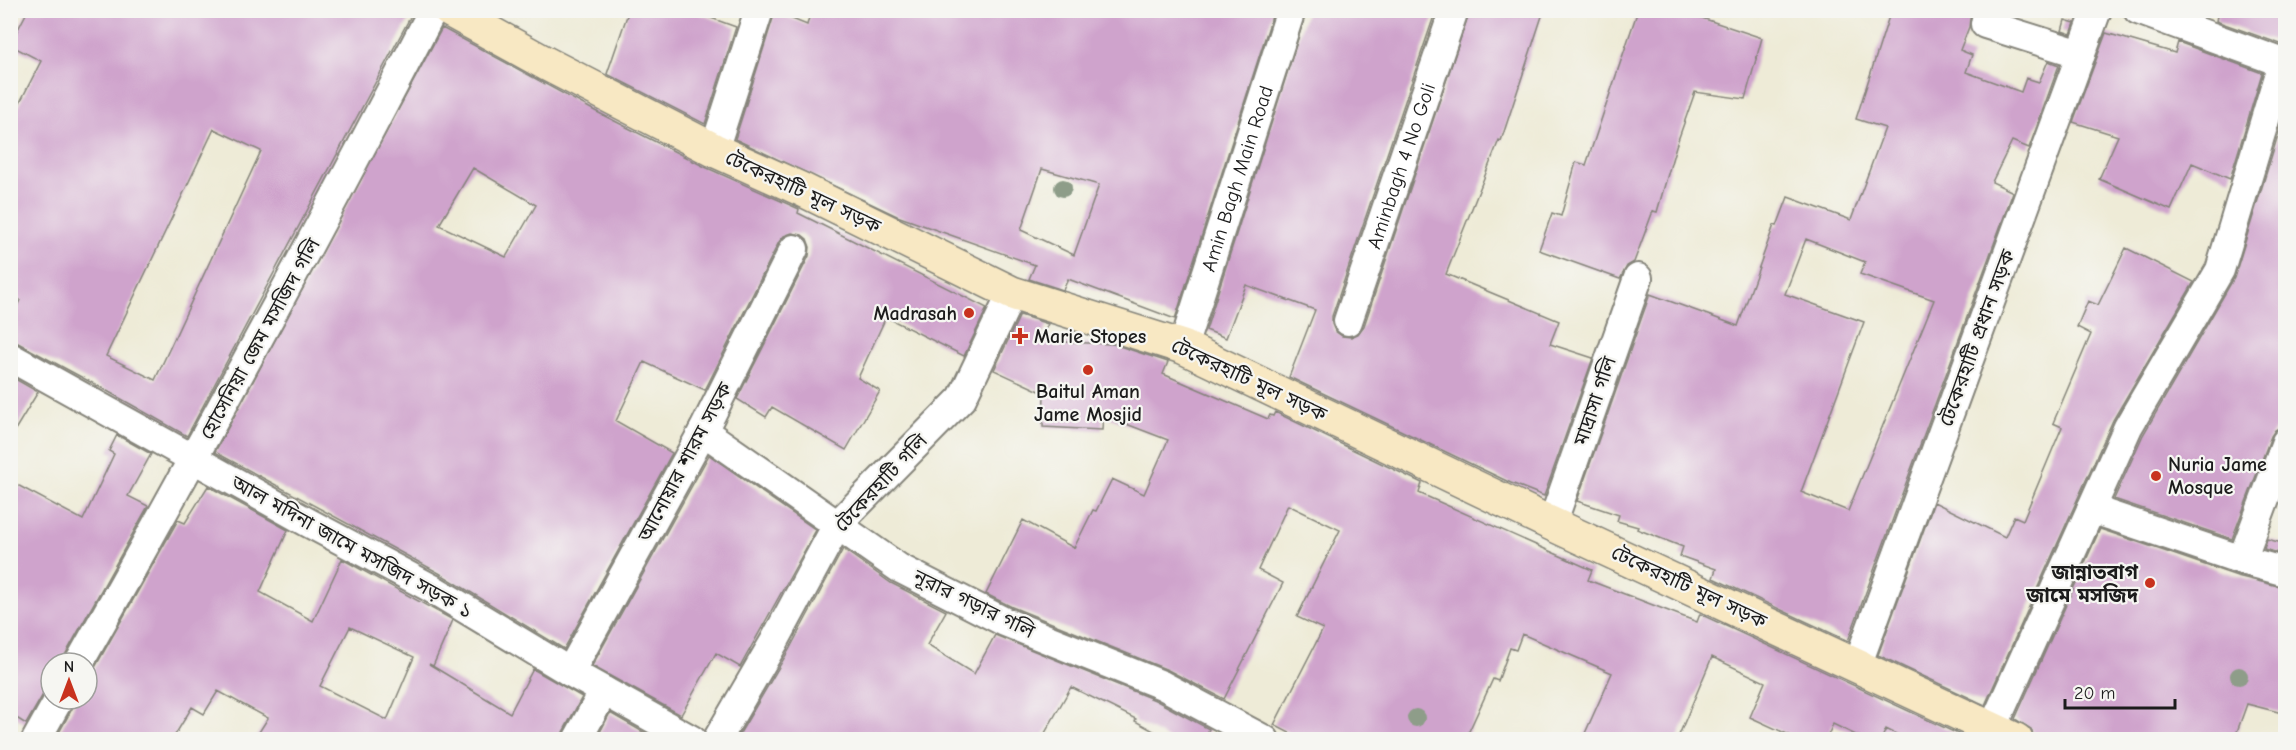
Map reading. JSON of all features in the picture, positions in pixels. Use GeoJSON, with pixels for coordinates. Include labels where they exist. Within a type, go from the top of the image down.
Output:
{"type":"FeatureCollection","features":[{"type":"Feature","properties":{"kind":"street","name":"হোসেনিয়া জেম মসজিদ গলি"},"geometry":{"type":"LineString","coordinates":[[86,651],[194,459],[331,207],[433,10]]}},
{"type":"Feature","properties":{"kind":"street","name":"টেকেরহাটি মূল সড়ক"},"geometry":{"type":"LineString","coordinates":[[449,10],[547,64],[714,150],[803,190],[1012,293],[1183,347],[1552,524],[2004,733]]}},
{"type":"Feature","properties":{"kind":"street"},"geometry":{"type":"LineString","coordinates":[[714,150],[759,10]]}},
{"type":"Feature","properties":{"kind":"street","name":"Amin Bagh Main Road"},"geometry":{"type":"LineString","coordinates":[[1183,347],[1291,10]]}},
{"type":"Feature","properties":{"kind":"street","name":"Aminbagh 4 No Goli"},"geometry":{"type":"LineString","coordinates":[[1348,321],[1454,10]]}},
{"type":"Feature","properties":{"kind":"street"},"geometry":{"type":"LineString","coordinates":[[1988,10],[1985,24],[2081,54]]}},
{"type":"Feature","properties":{"kind":"street","name":"টেকেরহাটি প্রধান সড়ক"},"geometry":{"type":"LineString","coordinates":[[1857,666],[2097,10]]}},
{"type":"Feature","properties":{"kind":"street"},"geometry":{"type":"LineString","coordinates":[[2004,733],[2091,509],[2128,427],[2220,270],[2284,64],[2138,10]]}},
{"type":"Feature","properties":{"kind":"street","name":"আনোয়ার শারম সড়ক"},"geometry":{"type":"LineString","coordinates":[[570,672],[703,431],[794,249]]}},
{"type":"Feature","properties":{"kind":"street","name":"মাদ্রাসা গলি"},"geometry":{"type":"LineString","coordinates":[[1552,524],[1638,278]]}},
{"type":"Feature","properties":{"kind":"street","name":"টেকেরহাটি গলি"},"geometry":{"type":"LineString","coordinates":[[717,740],[774,642],[837,525],[962,398],[1012,293]]}},
{"type":"Feature","properties":{"kind":"street","name":"আল মদিনা জামে মসজিদ সড়ক ১"},"geometry":{"type":"LineString","coordinates":[[10,357],[431,588],[570,672],[692,740]]}},
{"type":"Feature","properties":{"kind":"street","name":"নূরার গড়ার গলি"},"geometry":{"type":"LineString","coordinates":[[703,431],[899,568],[995,616],[1162,685],[1265,740]]}},
{"type":"Feature","properties":{"kind":"street"},"geometry":{"type":"LineString","coordinates":[[2242,560],[2286,442]]}},
{"type":"Feature","properties":{"kind":"street"},"geometry":{"type":"LineString","coordinates":[[2091,509],[2242,560],[2286,572]]}},
{"type":"Feature","properties":{"kind":"street"},"geometry":{"type":"LineString","coordinates":[[577,740],[604,691]]}},
{"type":"Feature","properties":{"kind":"street"},"geometry":{"type":"LineString","coordinates":[[36,740],[52,711]]}},
{"type":"Feature","properties":{"kind":"building"},"geometry":{"type":"Polygon","coordinates":[[[28,10],[414,10],[187,436],[18,343],[10,341],[10,321],[20,300],[10,294],[10,122],[41,61],[10,45],[28,10]],[[214,129],[106,356],[155,380],[261,151],[214,129]]]}},
{"type":"Feature","properties":{"kind":"building"},"geometry":{"type":"Polygon","coordinates":[[[629,10],[689,10],[736,27],[705,124],[607,74],[629,10]]]}},
{"type":"Feature","properties":{"kind":"building"},"geometry":{"type":"Polygon","coordinates":[[[811,10],[1274,10],[1175,319],[1068,279],[1063,290],[1029,279],[1035,265],[897,216],[735,139],[775,12],[807,25],[811,10]],[[1042,169],[1021,230],[1074,255],[1099,185],[1042,169]]]}},
{"type":"Feature","properties":{"kind":"building"},"geometry":{"type":"Polygon","coordinates":[[[1307,10],[1436,10],[1332,316],[1335,331],[1342,336],[1351,337],[1358,334],[1364,326],[1470,10],[1544,10],[1501,141],[1499,140],[1446,274],[1559,321],[1550,344],[1593,358],[1544,496],[1511,483],[1289,377],[1315,310],[1246,285],[1226,338],[1206,330],[1307,10]]]}},
{"type":"Feature","properties":{"kind":"building"},"geometry":{"type":"Polygon","coordinates":[[[1638,10],[1678,10],[1762,38],[1745,99],[1695,92],[1676,146],[1657,212],[1653,211],[1634,262],[1627,266],[1620,279],[1539,250],[1552,213],[1561,216],[1576,162],[1586,165],[1638,10]]]}},
{"type":"Feature","properties":{"kind":"building"},"geometry":{"type":"Polygon","coordinates":[[[1891,10],[1971,10],[1969,27],[1960,50],[1972,55],[1966,72],[2021,92],[2026,78],[2039,82],[2048,61],[2059,65],[2029,148],[2012,141],[1992,182],[2013,192],[1848,641],[1713,578],[1716,569],[1680,556],[1683,547],[1637,529],[1638,527],[1617,521],[1619,515],[1577,501],[1650,294],[1738,326],[1774,225],[1777,226],[1788,197],[1851,220],[1885,128],[1856,119],[1891,10]],[[1806,239],[1785,294],[1864,322],[1801,492],[1848,511],[1934,300],[1860,274],[1865,262],[1806,239]]]}},
{"type":"Feature","properties":{"kind":"building"},"geometry":{"type":"Polygon","coordinates":[[[2218,10],[2286,10],[2286,46],[2216,21],[2218,10]]]}},
{"type":"Feature","properties":{"kind":"building"},"geometry":{"type":"Polygon","coordinates":[[[2065,20],[2075,23],[2071,34],[2062,31],[2065,20]]]}},
{"type":"Feature","properties":{"kind":"building"},"geometry":{"type":"Polygon","coordinates":[[[442,28],[595,111],[705,167],[799,209],[798,213],[987,308],[964,356],[886,317],[858,378],[880,391],[846,450],[772,407],[766,417],[737,399],[809,256],[810,247],[807,239],[802,235],[792,233],[784,236],[705,390],[644,362],[616,421],[672,453],[564,649],[439,573],[215,452],[442,28]],[[473,168],[439,225],[506,257],[536,205],[473,168]]]}},
{"type":"Feature","properties":{"kind":"building"},"geometry":{"type":"Polygon","coordinates":[[[2106,33],[2175,53],[2178,42],[2262,73],[2230,179],[2192,163],[2171,210],[2099,179],[2118,136],[2073,122],[2106,33]]]}},
{"type":"Feature","properties":{"kind":"building"},"geometry":{"type":"Polygon","coordinates":[[[2286,109],[2286,424],[2275,430],[2271,436],[2232,539],[2114,499],[2143,435],[2234,278],[2286,109]]]}},
{"type":"Feature","properties":{"kind":"building"},"geometry":{"type":"Polygon","coordinates":[[[2126,248],[2194,282],[2113,420],[1985,705],[1878,655],[1934,502],[2005,537],[2014,516],[2023,520],[2062,427],[2053,423],[2091,334],[2077,327],[2088,301],[2098,305],[2126,248]]]}},
{"type":"Feature","properties":{"kind":"building"},"geometry":{"type":"Polygon","coordinates":[[[1020,315],[1048,324],[1039,341],[1113,344],[1168,362],[1163,374],[1268,419],[1275,412],[1422,483],[1419,493],[1592,570],[1588,580],[1697,622],[1700,614],[1971,740],[1908,740],[1886,729],[1881,740],[1866,740],[1833,724],[1826,740],[1800,740],[1750,717],[1765,682],[1712,657],[1677,740],[1582,740],[1612,673],[1522,634],[1516,650],[1510,648],[1498,681],[1493,679],[1465,740],[1303,740],[1274,725],[1323,629],[1297,617],[1340,530],[1288,505],[1258,570],[1283,583],[1224,699],[1168,670],[1012,607],[986,594],[1023,520],[1074,548],[1112,479],[1144,494],[1168,440],[1103,415],[1102,430],[1043,427],[1044,393],[994,370],[1020,315]]]}},
{"type":"Feature","properties":{"kind":"building"},"geometry":{"type":"Polygon","coordinates":[[[10,376],[38,392],[10,438],[10,376]]]}},
{"type":"Feature","properties":{"kind":"building"},"geometry":{"type":"Polygon","coordinates":[[[117,435],[151,454],[128,496],[148,506],[67,651],[39,651],[39,701],[26,724],[10,714],[10,481],[83,520],[114,454],[109,451],[117,435]]]}},
{"type":"Feature","properties":{"kind":"building"},"geometry":{"type":"Polygon","coordinates":[[[709,455],[816,530],[740,667],[716,653],[681,715],[592,666],[709,455]]]}},
{"type":"Feature","properties":{"kind":"building"},"geometry":{"type":"Polygon","coordinates":[[[208,486],[288,530],[260,592],[313,621],[342,559],[453,620],[433,666],[429,664],[510,713],[533,669],[582,697],[561,740],[254,740],[268,718],[218,691],[204,714],[192,707],[172,740],[55,740],[71,711],[99,711],[99,660],[178,520],[185,523],[208,486]],[[350,627],[320,686],[387,720],[414,657],[350,627]]]}},
{"type":"Feature","properties":{"kind":"building"},"geometry":{"type":"Polygon","coordinates":[[[2100,529],[2237,576],[2286,588],[2286,714],[2247,704],[2234,740],[2035,740],[2031,729],[2015,719],[2100,529]]]}},
{"type":"Feature","properties":{"kind":"building"},"geometry":{"type":"Polygon","coordinates":[[[2267,539],[2286,544],[2286,555],[2264,549],[2267,539]]]}},
{"type":"Feature","properties":{"kind":"building"},"geometry":{"type":"Polygon","coordinates":[[[843,549],[891,583],[946,611],[927,645],[974,674],[995,635],[1155,700],[1209,729],[1204,740],[1170,740],[1135,721],[1136,719],[1071,687],[1041,740],[736,740],[789,650],[843,549]]]}},
{"type":"Feature","properties":{"kind":"building"},"geometry":{"type":"Polygon","coordinates":[[[610,713],[657,740],[596,740],[610,713]]]}},
{"type":"Feature","properties":{"kind":"place","name":"Madrasah"},"geometry":{"type":"Point","coordinates":[969,313]}},
{"type":"Feature","properties":{"kind":"place","name":"Marie Stopes"},"geometry":{"type":"Point","coordinates":[1020,336]}},
{"type":"Feature","properties":{"kind":"place","name":"Baitul Aman Jame Mosjid"},"geometry":{"type":"Point","coordinates":[1088,370]}},
{"type":"Feature","properties":{"kind":"place","name":"Nuria Jame Mosque"},"geometry":{"type":"Point","coordinates":[2156,476]}},
{"type":"Feature","properties":{"kind":"place","name":"জান্নাতবাগ জামে মসজিদ"},"geometry":{"type":"Point","coordinates":[2150,583]}}]}
